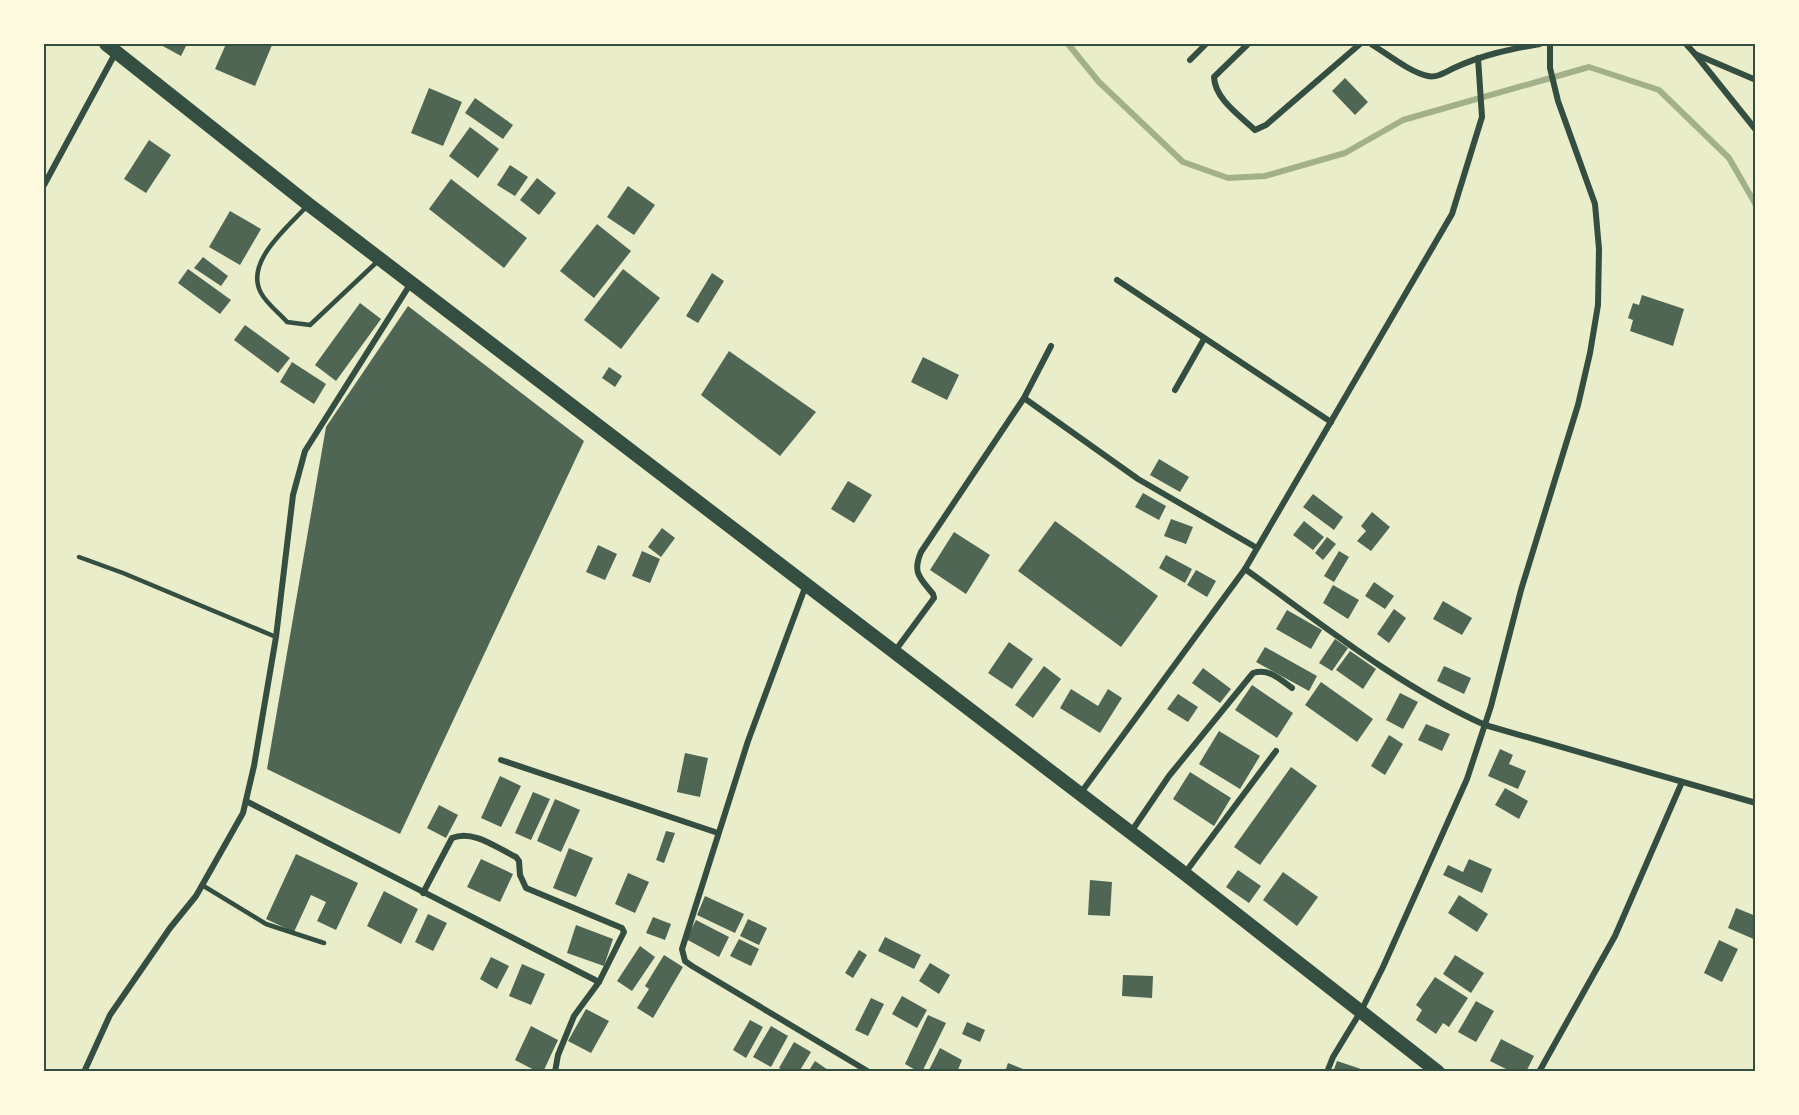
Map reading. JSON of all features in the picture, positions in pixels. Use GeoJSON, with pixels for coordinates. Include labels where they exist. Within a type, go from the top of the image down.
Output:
{"type":"FeatureCollection","features":[{"type":"Feature","properties":{"kind":"main road"},"geometry":{"type":"LineString","coordinates":[[111,47],[308,204],[1185,874],[1438,1071]]}},
{"type":"Feature","properties":{"kind":"street"},"geometry":{"type":"LineString","coordinates":[[1190,60],[1206,44]]}},
{"type":"Feature","properties":{"kind":"street"},"geometry":{"type":"LineString","coordinates":[[1248,44],[1214,77],[1214,86],[1218,94],[1255,130],[1266,125],[1360,44]]}},
{"type":"Feature","properties":{"kind":"street"},"geometry":{"type":"LineString","coordinates":[[1371,44],[1428,76],[1438,75],[1501,51],[1540,44]]}},
{"type":"Feature","properties":{"kind":"street"},"geometry":{"type":"LineString","coordinates":[[1327,1071],[1383,967],[1467,779],[1485,725],[1521,590],[1578,405],[1590,353],[1598,305],[1599,249],[1594,204],[1558,101],[1550,68],[1550,44]]}},
{"type":"Feature","properties":{"kind":"street"},"geometry":{"type":"LineString","coordinates":[[1686,44],[1755,130]]}},
{"type":"Feature","properties":{"kind":"street"},"geometry":{"type":"LineString","coordinates":[[44,185],[111,47]]}},
{"type":"Feature","properties":{"kind":"street"},"geometry":{"type":"LineString","coordinates":[[1695,54],[1755,80]]}},
{"type":"Feature","properties":{"kind":"street"},"geometry":{"type":"LineString","coordinates":[[1080,794],[1245,569],[1452,214],[1482,117],[1478,58]]}},
{"type":"Feature","properties":{"kind":"street"},"geometry":{"type":"LineString","coordinates":[[1117,280],[1331,422]]}},
{"type":"Feature","properties":{"kind":"street"},"geometry":{"type":"LineString","coordinates":[[84,1071],[110,1015],[202,885],[243,813],[254,766],[276,637],[293,495],[305,451],[412,283]]}},
{"type":"Feature","properties":{"kind":"street"},"geometry":{"type":"LineString","coordinates":[[1175,390],[1204,339]]}},
{"type":"Feature","properties":{"kind":"street"},"geometry":{"type":"LineString","coordinates":[[895,652],[934,598],[917,573],[921,552],[1024,398],[1052,346]]}},
{"type":"Feature","properties":{"kind":"street"},"geometry":{"type":"LineString","coordinates":[[1024,398],[1137,479],[1257,548]]}},
{"type":"Feature","properties":{"kind":"street"},"geometry":{"type":"LineString","coordinates":[[1245,569],[1387,671],[1445,706],[1485,725],[1755,803]]}},
{"type":"Feature","properties":{"kind":"street"},"geometry":{"type":"LineString","coordinates":[[806,584],[748,741],[682,949],[686,961],[739,995],[869,1071]]}},
{"type":"Feature","properties":{"kind":"street"},"geometry":{"type":"LineString","coordinates":[[1131,833],[1169,776],[1253,673],[1265,671],[1292,688]]}},
{"type":"Feature","properties":{"kind":"street"},"geometry":{"type":"LineString","coordinates":[[1185,874],[1276,751]]}},
{"type":"Feature","properties":{"kind":"street"},"geometry":{"type":"LineString","coordinates":[[501,760],[718,833]]}},
{"type":"Feature","properties":{"kind":"street"},"geometry":{"type":"LineString","coordinates":[[1539,1071],[1615,936],[1682,782]]}},
{"type":"Feature","properties":{"kind":"street"},"geometry":{"type":"LineString","coordinates":[[246,801],[599,982]]}},
{"type":"Feature","properties":{"kind":"street"},"geometry":{"type":"LineString","coordinates":[[423,893],[452,838],[465,835],[516,857],[526,888],[622,928],[624,932],[599,982],[574,1016],[558,1055],[555,1071]]}},
{"type":"Feature","properties":{"kind":"lane"},"geometry":{"type":"LineString","coordinates":[[308,204],[266,251],[258,272],[261,293],[287,322],[309,325],[380,258]]}},
{"type":"Feature","properties":{"kind":"lane"},"geometry":{"type":"LineString","coordinates":[[79,557],[276,637]]}},
{"type":"Feature","properties":{"kind":"lane"},"geometry":{"type":"LineString","coordinates":[[202,885],[266,924],[324,943]]}},
{"type":"Feature","properties":{"kind":"building"},"geometry":{"type":"Polygon","coordinates":[[[159,44],[187,44],[181,56],[159,44]]]}},
{"type":"Feature","properties":{"kind":"building"},"geometry":{"type":"Polygon","coordinates":[[[226,44],[272,45],[255,86],[215,69],[226,44]]]}},
{"type":"Feature","properties":{"kind":"building"},"geometry":{"type":"Polygon","coordinates":[[[1345,78],[1368,102],[1355,115],[1332,91],[1345,78]]]}},
{"type":"Feature","properties":{"kind":"building"},"geometry":{"type":"Polygon","coordinates":[[[429,88],[462,102],[443,146],[411,133],[429,88]]]}},
{"type":"Feature","properties":{"kind":"building"},"geometry":{"type":"Polygon","coordinates":[[[475,98],[513,125],[503,139],[465,113],[475,98]]]}},
{"type":"Feature","properties":{"kind":"building"},"geometry":{"type":"Polygon","coordinates":[[[470,127],[499,149],[478,178],[449,156],[470,127]]]}},
{"type":"Feature","properties":{"kind":"building"},"geometry":{"type":"Polygon","coordinates":[[[149,140],[171,155],[146,193],[124,179],[149,140]]]}},
{"type":"Feature","properties":{"kind":"building"},"geometry":{"type":"Polygon","coordinates":[[[510,165],[528,177],[515,196],[497,185],[510,165]]]}},
{"type":"Feature","properties":{"kind":"building"},"geometry":{"type":"Polygon","coordinates":[[[537,178],[556,193],[539,215],[520,200],[537,178]]]}},
{"type":"Feature","properties":{"kind":"building"},"geometry":{"type":"Polygon","coordinates":[[[451,179],[527,238],[504,268],[429,209],[451,179]]]}},
{"type":"Feature","properties":{"kind":"building"},"geometry":{"type":"Polygon","coordinates":[[[628,186],[655,205],[634,235],[607,217],[628,186]]]}},
{"type":"Feature","properties":{"kind":"building"},"geometry":{"type":"Polygon","coordinates":[[[230,211],[261,229],[240,265],[209,247],[230,211]]]}},
{"type":"Feature","properties":{"kind":"building"},"geometry":{"type":"Polygon","coordinates":[[[597,224],[631,251],[594,298],[560,271],[597,224]]]}},
{"type":"Feature","properties":{"kind":"building"},"geometry":{"type":"Polygon","coordinates":[[[203,257],[228,276],[221,286],[194,268],[203,257]]]}},
{"type":"Feature","properties":{"kind":"building"},"geometry":{"type":"Polygon","coordinates":[[[188,269],[231,300],[220,314],[178,283],[188,269]]]}},
{"type":"Feature","properties":{"kind":"building"},"geometry":{"type":"Polygon","coordinates":[[[623,269],[660,298],[621,349],[584,320],[623,269]]]}},
{"type":"Feature","properties":{"kind":"building"},"geometry":{"type":"Polygon","coordinates":[[[712,273],[724,281],[698,323],[686,316],[712,273]]]}},
{"type":"Feature","properties":{"kind":"building"},"geometry":{"type":"Polygon","coordinates":[[[1642,295],[1684,309],[1673,346],[1630,331],[1633,320],[1628,318],[1633,303],[1639,305],[1642,295]]]}},
{"type":"Feature","properties":{"kind":"building"},"geometry":{"type":"Polygon","coordinates":[[[360,303],[381,319],[336,381],[315,365],[360,303]]]}},
{"type":"Feature","properties":{"kind":"building"},"geometry":{"type":"Polygon","coordinates":[[[408,306],[584,441],[400,834],[267,769],[326,427],[408,306]]]}},
{"type":"Feature","properties":{"kind":"building"},"geometry":{"type":"Polygon","coordinates":[[[245,325],[290,358],[278,373],[234,340],[245,325]]]}},
{"type":"Feature","properties":{"kind":"building"},"geometry":{"type":"Polygon","coordinates":[[[729,351],[816,412],[780,456],[701,395],[729,351]]]}},
{"type":"Feature","properties":{"kind":"building"},"geometry":{"type":"Polygon","coordinates":[[[923,357],[959,375],[947,400],[911,382],[923,357]]]}},
{"type":"Feature","properties":{"kind":"building"},"geometry":{"type":"Polygon","coordinates":[[[292,362],[326,384],[314,404],[280,382],[292,362]]]}},
{"type":"Feature","properties":{"kind":"building"},"geometry":{"type":"Polygon","coordinates":[[[609,367],[622,376],[615,387],[602,378],[609,367]]]}},
{"type":"Feature","properties":{"kind":"building"},"geometry":{"type":"Polygon","coordinates":[[[1159,459],[1189,477],[1180,492],[1150,475],[1159,459]]]}},
{"type":"Feature","properties":{"kind":"building"},"geometry":{"type":"Polygon","coordinates":[[[848,481],[872,495],[854,523],[831,509],[848,481]]]}},
{"type":"Feature","properties":{"kind":"building"},"geometry":{"type":"Polygon","coordinates":[[[1143,493],[1166,506],[1159,520],[1135,507],[1143,493]]]}},
{"type":"Feature","properties":{"kind":"building"},"geometry":{"type":"Polygon","coordinates":[[[1313,494],[1343,517],[1334,530],[1303,507],[1313,494]]]}},
{"type":"Feature","properties":{"kind":"building"},"geometry":{"type":"Polygon","coordinates":[[[1372,512],[1390,527],[1371,551],[1357,541],[1366,531],[1361,526],[1372,512]]]}},
{"type":"Feature","properties":{"kind":"building"},"geometry":{"type":"Polygon","coordinates":[[[1171,519],[1193,527],[1186,544],[1164,536],[1171,519]]]}},
{"type":"Feature","properties":{"kind":"building"},"geometry":{"type":"Polygon","coordinates":[[[1055,521],[1158,596],[1121,647],[1018,571],[1055,521]]]}},
{"type":"Feature","properties":{"kind":"building"},"geometry":{"type":"Polygon","coordinates":[[[1304,521],[1324,537],[1313,550],[1293,535],[1304,521]]]}},
{"type":"Feature","properties":{"kind":"building"},"geometry":{"type":"Polygon","coordinates":[[[662,528],[675,538],[661,557],[648,547],[662,528]]]}},
{"type":"Feature","properties":{"kind":"building"},"geometry":{"type":"Polygon","coordinates":[[[954,532],[990,555],[966,594],[930,570],[954,532]]]}},
{"type":"Feature","properties":{"kind":"building"},"geometry":{"type":"Polygon","coordinates":[[[1327,537],[1336,544],[1323,560],[1315,553],[1327,537]]]}},
{"type":"Feature","properties":{"kind":"building"},"geometry":{"type":"Polygon","coordinates":[[[598,545],[617,554],[605,580],[586,572],[598,545]]]}},
{"type":"Feature","properties":{"kind":"building"},"geometry":{"type":"Polygon","coordinates":[[[642,551],[660,559],[650,583],[632,576],[642,551]]]}},
{"type":"Feature","properties":{"kind":"building"},"geometry":{"type":"Polygon","coordinates":[[[1339,551],[1349,557],[1334,582],[1324,576],[1339,551]]]}},
{"type":"Feature","properties":{"kind":"building"},"geometry":{"type":"Polygon","coordinates":[[[1166,555],[1192,569],[1185,583],[1159,568],[1166,555]]]}},
{"type":"Feature","properties":{"kind":"building"},"geometry":{"type":"Polygon","coordinates":[[[1196,570],[1216,581],[1207,597],[1187,585],[1196,570]]]}},
{"type":"Feature","properties":{"kind":"building"},"geometry":{"type":"Polygon","coordinates":[[[1374,582],[1394,596],[1385,609],[1365,596],[1374,582]]]}},
{"type":"Feature","properties":{"kind":"building"},"geometry":{"type":"Polygon","coordinates":[[[1333,585],[1359,600],[1348,619],[1323,603],[1333,585]]]}},
{"type":"Feature","properties":{"kind":"building"},"geometry":{"type":"Polygon","coordinates":[[[1443,601],[1472,618],[1462,635],[1433,619],[1443,601]]]}},
{"type":"Feature","properties":{"kind":"building"},"geometry":{"type":"Polygon","coordinates":[[[1394,609],[1406,618],[1389,643],[1377,634],[1394,609]]]}},
{"type":"Feature","properties":{"kind":"building"},"geometry":{"type":"Polygon","coordinates":[[[1287,610],[1322,630],[1311,649],[1276,629],[1287,610]]]}},
{"type":"Feature","properties":{"kind":"building"},"geometry":{"type":"Polygon","coordinates":[[[1335,639],[1348,648],[1332,671],[1319,663],[1335,639]]]}},
{"type":"Feature","properties":{"kind":"building"},"geometry":{"type":"Polygon","coordinates":[[[1009,642],[1033,659],[1012,689],[988,673],[1009,642]]]}},
{"type":"Feature","properties":{"kind":"building"},"geometry":{"type":"Polygon","coordinates":[[[1265,647],[1317,676],[1309,691],[1256,662],[1265,647]]]}},
{"type":"Feature","properties":{"kind":"building"},"geometry":{"type":"Polygon","coordinates":[[[1350,651],[1376,669],[1363,689],[1336,670],[1350,651]]]}},
{"type":"Feature","properties":{"kind":"building"},"geometry":{"type":"Polygon","coordinates":[[[1044,666],[1061,679],[1033,718],[1015,705],[1044,666]]]}},
{"type":"Feature","properties":{"kind":"building"},"geometry":{"type":"Polygon","coordinates":[[[1444,666],[1471,678],[1464,694],[1437,681],[1444,666]]]}},
{"type":"Feature","properties":{"kind":"building"},"geometry":{"type":"Polygon","coordinates":[[[1203,668],[1231,689],[1220,703],[1192,683],[1203,668]]]}},
{"type":"Feature","properties":{"kind":"building"},"geometry":{"type":"Polygon","coordinates":[[[1321,682],[1373,719],[1357,742],[1305,705],[1321,682]]]}},
{"type":"Feature","properties":{"kind":"building"},"geometry":{"type":"Polygon","coordinates":[[[1252,685],[1293,713],[1277,738],[1235,710],[1252,685]]]}},
{"type":"Feature","properties":{"kind":"building"},"geometry":{"type":"Polygon","coordinates":[[[1071,689],[1098,706],[1108,689],[1122,698],[1100,733],[1060,708],[1071,689]]]}},
{"type":"Feature","properties":{"kind":"building"},"geometry":{"type":"Polygon","coordinates":[[[1400,693],[1418,702],[1403,729],[1386,720],[1400,693]]]}},
{"type":"Feature","properties":{"kind":"building"},"geometry":{"type":"Polygon","coordinates":[[[1178,694],[1198,707],[1188,722],[1167,709],[1178,694]]]}},
{"type":"Feature","properties":{"kind":"building"},"geometry":{"type":"Polygon","coordinates":[[[1426,724],[1450,734],[1442,751],[1418,740],[1426,724]]]}},
{"type":"Feature","properties":{"kind":"building"},"geometry":{"type":"Polygon","coordinates":[[[1219,731],[1260,756],[1240,789],[1199,764],[1219,731]]]}},
{"type":"Feature","properties":{"kind":"building"},"geometry":{"type":"Polygon","coordinates":[[[1389,735],[1403,744],[1385,775],[1371,766],[1389,735]]]}},
{"type":"Feature","properties":{"kind":"building"},"geometry":{"type":"Polygon","coordinates":[[[1500,749],[1513,755],[1509,764],[1526,771],[1518,789],[1488,776],[1500,749]]]}},
{"type":"Feature","properties":{"kind":"building"},"geometry":{"type":"Polygon","coordinates":[[[685,753],[708,758],[700,797],[677,792],[685,753]]]}},
{"type":"Feature","properties":{"kind":"building"},"geometry":{"type":"Polygon","coordinates":[[[1291,767],[1317,786],[1260,865],[1234,847],[1291,767]]]}},
{"type":"Feature","properties":{"kind":"building"},"geometry":{"type":"Polygon","coordinates":[[[1190,772],[1231,798],[1214,826],[1173,799],[1190,772]]]}},
{"type":"Feature","properties":{"kind":"building"},"geometry":{"type":"Polygon","coordinates":[[[500,776],[521,786],[501,827],[481,818],[500,776]]]}},
{"type":"Feature","properties":{"kind":"building"},"geometry":{"type":"Polygon","coordinates":[[[1505,788],[1528,801],[1519,819],[1495,805],[1505,788]]]}},
{"type":"Feature","properties":{"kind":"building"},"geometry":{"type":"Polygon","coordinates":[[[533,792],[550,799],[531,840],[515,833],[533,792]]]}},
{"type":"Feature","properties":{"kind":"building"},"geometry":{"type":"Polygon","coordinates":[[[555,799],[580,810],[561,852],[537,841],[555,799]]]}},
{"type":"Feature","properties":{"kind":"building"},"geometry":{"type":"Polygon","coordinates":[[[439,805],[458,815],[446,838],[427,828],[439,805]]]}},
{"type":"Feature","properties":{"kind":"building"},"geometry":{"type":"Polygon","coordinates":[[[666,831],[675,833],[664,863],[656,860],[666,831]]]}},
{"type":"Feature","properties":{"kind":"building"},"geometry":{"type":"Polygon","coordinates":[[[569,848],[593,858],[576,897],[553,888],[569,848]]]}},
{"type":"Feature","properties":{"kind":"building"},"geometry":{"type":"Polygon","coordinates":[[[296,854],[358,883],[336,930],[317,921],[326,902],[311,895],[294,932],[266,919],[296,854]]]}},
{"type":"Feature","properties":{"kind":"building"},"geometry":{"type":"Polygon","coordinates":[[[481,859],[513,874],[500,902],[467,887],[481,859]]]}},
{"type":"Feature","properties":{"kind":"building"},"geometry":{"type":"Polygon","coordinates":[[[1469,859],[1492,869],[1482,893],[1443,875],[1448,865],[1463,872],[1469,859]]]}},
{"type":"Feature","properties":{"kind":"building"},"geometry":{"type":"Polygon","coordinates":[[[1238,870],[1261,886],[1249,903],[1226,887],[1238,870]]]}},
{"type":"Feature","properties":{"kind":"building"},"geometry":{"type":"Polygon","coordinates":[[[1283,872],[1318,897],[1297,926],[1263,900],[1283,872]]]}},
{"type":"Feature","properties":{"kind":"building"},"geometry":{"type":"Polygon","coordinates":[[[628,873],[649,882],[635,913],[615,904],[628,873]]]}},
{"type":"Feature","properties":{"kind":"building"},"geometry":{"type":"Polygon","coordinates":[[[1090,880],[1112,882],[1110,916],[1088,915],[1090,880]]]}},
{"type":"Feature","properties":{"kind":"building"},"geometry":{"type":"Polygon","coordinates":[[[384,891],[418,909],[401,944],[367,926],[384,891]]]}},
{"type":"Feature","properties":{"kind":"building"},"geometry":{"type":"Polygon","coordinates":[[[1459,895],[1488,914],[1477,932],[1448,913],[1459,895]]]}},
{"type":"Feature","properties":{"kind":"building"},"geometry":{"type":"Polygon","coordinates":[[[705,896],[744,914],[735,933],[697,915],[705,896]]]}},
{"type":"Feature","properties":{"kind":"building"},"geometry":{"type":"Polygon","coordinates":[[[1736,908],[1756,916],[1756,940],[1728,928],[1736,908]]]}},
{"type":"Feature","properties":{"kind":"building"},"geometry":{"type":"Polygon","coordinates":[[[428,914],[447,923],[433,951],[415,942],[428,914]]]}},
{"type":"Feature","properties":{"kind":"building"},"geometry":{"type":"Polygon","coordinates":[[[653,917],[671,924],[665,940],[646,933],[653,917]]]}},
{"type":"Feature","properties":{"kind":"building"},"geometry":{"type":"Polygon","coordinates":[[[748,919],[767,928],[759,945],[740,936],[748,919]]]}},
{"type":"Feature","properties":{"kind":"building"},"geometry":{"type":"Polygon","coordinates":[[[696,920],[729,937],[719,957],[686,939],[696,920]]]}},
{"type":"Feature","properties":{"kind":"building"},"geometry":{"type":"Polygon","coordinates":[[[576,925],[613,939],[604,966],[567,953],[576,925]]]}},
{"type":"Feature","properties":{"kind":"building"},"geometry":{"type":"Polygon","coordinates":[[[885,937],[921,955],[914,969],[878,951],[885,937]]]}},
{"type":"Feature","properties":{"kind":"building"},"geometry":{"type":"Polygon","coordinates":[[[739,939],[759,949],[751,966],[730,956],[739,939]]]}},
{"type":"Feature","properties":{"kind":"building"},"geometry":{"type":"Polygon","coordinates":[[[1719,940],[1738,949],[1722,982],[1704,973],[1719,940]]]}},
{"type":"Feature","properties":{"kind":"building"},"geometry":{"type":"Polygon","coordinates":[[[640,946],[655,957],[632,991],[617,981],[640,946]]]}},
{"type":"Feature","properties":{"kind":"building"},"geometry":{"type":"Polygon","coordinates":[[[859,950],[867,955],[853,978],[845,973],[859,950]]]}},
{"type":"Feature","properties":{"kind":"building"},"geometry":{"type":"Polygon","coordinates":[[[664,955],[683,967],[653,1018],[637,1008],[649,989],[645,986],[664,955]]]}},
{"type":"Feature","properties":{"kind":"building"},"geometry":{"type":"Polygon","coordinates":[[[1455,955],[1484,973],[1471,993],[1443,974],[1455,955]]]}},
{"type":"Feature","properties":{"kind":"building"},"geometry":{"type":"Polygon","coordinates":[[[491,957],[509,966],[497,989],[480,979],[491,957]]]}},
{"type":"Feature","properties":{"kind":"building"},"geometry":{"type":"Polygon","coordinates":[[[930,963],[950,975],[939,994],[919,981],[930,963]]]}},
{"type":"Feature","properties":{"kind":"building"},"geometry":{"type":"Polygon","coordinates":[[[522,964],[545,974],[531,1005],[509,996],[522,964]]]}},
{"type":"Feature","properties":{"kind":"building"},"geometry":{"type":"Polygon","coordinates":[[[1123,975],[1153,976],[1152,998],[1122,996],[1123,975]]]}},
{"type":"Feature","properties":{"kind":"building"},"geometry":{"type":"Polygon","coordinates":[[[1435,977],[1468,998],[1449,1027],[1443,1023],[1436,1034],[1416,1020],[1422,1010],[1416,1005],[1435,977]]]}},
{"type":"Feature","properties":{"kind":"building"},"geometry":{"type":"Polygon","coordinates":[[[902,996],[927,1010],[917,1028],[892,1014],[902,996]]]}},
{"type":"Feature","properties":{"kind":"building"},"geometry":{"type":"Polygon","coordinates":[[[871,998],[884,1004],[868,1036],[855,1030],[871,998]]]}},
{"type":"Feature","properties":{"kind":"building"},"geometry":{"type":"Polygon","coordinates":[[[1476,1001],[1494,1011],[1476,1042],[1458,1032],[1476,1001]]]}},
{"type":"Feature","properties":{"kind":"building"},"geometry":{"type":"Polygon","coordinates":[[[586,1009],[609,1021],[591,1053],[568,1041],[586,1009]]]}},
{"type":"Feature","properties":{"kind":"building"},"geometry":{"type":"Polygon","coordinates":[[[928,1015],[946,1023],[922,1072],[919,1072],[905,1064],[928,1015]]]}},
{"type":"Feature","properties":{"kind":"building"},"geometry":{"type":"Polygon","coordinates":[[[750,1020],[763,1027],[746,1058],[733,1050],[750,1020]]]}},
{"type":"Feature","properties":{"kind":"building"},"geometry":{"type":"Polygon","coordinates":[[[967,1022],[985,1030],[980,1042],[962,1034],[967,1022]]]}},
{"type":"Feature","properties":{"kind":"building"},"geometry":{"type":"Polygon","coordinates":[[[531,1026],[558,1040],[543,1072],[538,1072],[515,1060],[531,1026]]]}},
{"type":"Feature","properties":{"kind":"building"},"geometry":{"type":"Polygon","coordinates":[[[771,1026],[788,1036],[771,1067],[753,1057],[771,1026]]]}},
{"type":"Feature","properties":{"kind":"building"},"geometry":{"type":"Polygon","coordinates":[[[1501,1039],[1534,1056],[1526,1072],[1512,1072],[1490,1061],[1501,1039]]]}},
{"type":"Feature","properties":{"kind":"building"},"geometry":{"type":"Polygon","coordinates":[[[794,1042],[811,1052],[799,1072],[785,1072],[779,1068],[794,1042]]]}},
{"type":"Feature","properties":{"kind":"building"},"geometry":{"type":"Polygon","coordinates":[[[940,1048],[962,1060],[957,1072],[928,1072],[940,1048]]]}},
{"type":"Feature","properties":{"kind":"building"},"geometry":{"type":"Polygon","coordinates":[[[815,1061],[831,1072],[808,1072],[815,1061]]]}},
{"type":"Feature","properties":{"kind":"building"},"geometry":{"type":"Polygon","coordinates":[[[1337,1061],[1361,1069],[1361,1072],[1333,1072],[1337,1061]]]}},
{"type":"Feature","properties":{"kind":"building"},"geometry":{"type":"Polygon","coordinates":[[[1008,1063],[1028,1071],[1005,1072],[1008,1063]]]}},
{"type":"Feature","properties":{"kind":"waterway"},"geometry":{"type":"LineString","coordinates":[[1068,44],[1099,82],[1183,162],[1228,178],[1265,176],[1345,153],[1403,120],[1589,67],[1659,90],[1729,158],[1756,205]]}}]}
